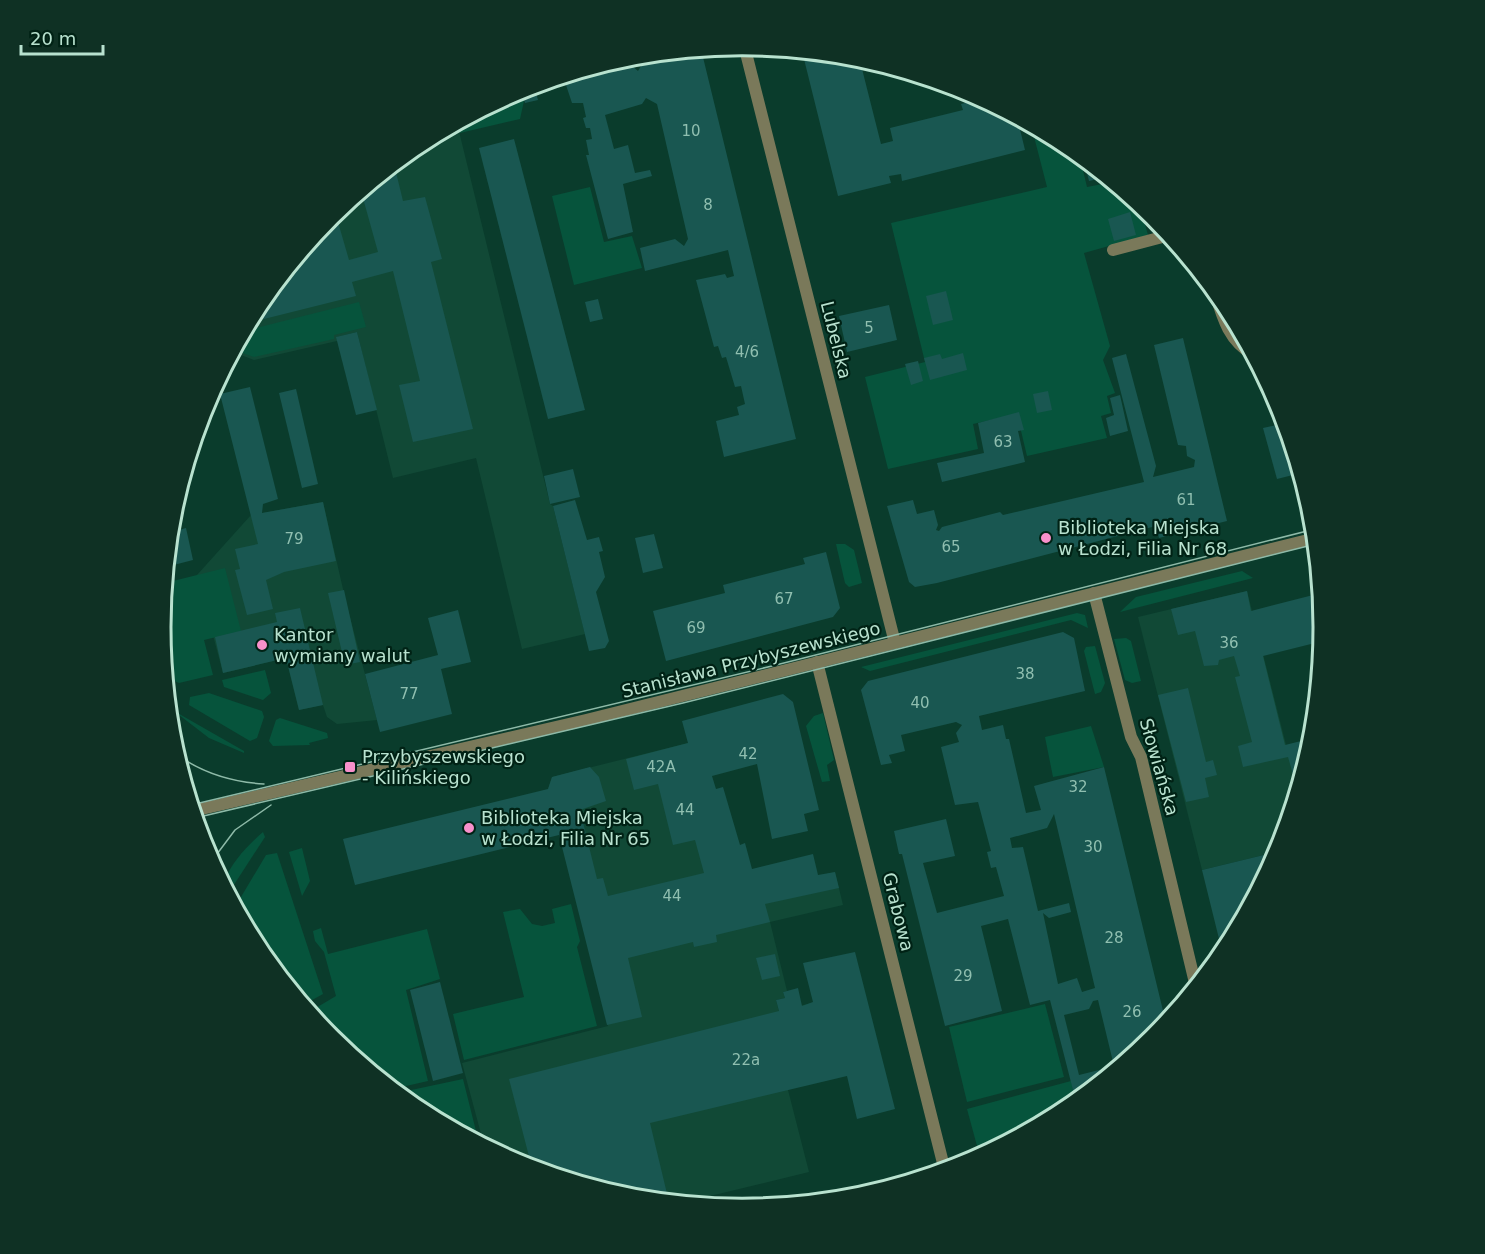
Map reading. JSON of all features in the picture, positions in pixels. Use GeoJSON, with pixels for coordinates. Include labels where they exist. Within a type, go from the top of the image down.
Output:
{"type":"FeatureCollection","features":[{"type":"Feature","properties":{"kind":"street","name":"Lubelska"},"geometry":{"type":"LineString","coordinates":[[747,56],[895,643]]}},
{"type":"Feature","properties":{"kind":"street"},"geometry":{"type":"LineString","coordinates":[[1113,250],[1160,238]]}},
{"type":"Feature","properties":{"kind":"street"},"geometry":{"type":"LineString","coordinates":[[1221,314],[1233,338],[1237,341]]}},
{"type":"Feature","properties":{"kind":"street","name":"Stanisława Przybyszewskiego"},"geometry":{"type":"LineString","coordinates":[[201,810],[472,747],[1307,540]]}},
{"type":"Feature","properties":{"kind":"street","name":"Słowiańska"},"geometry":{"type":"LineString","coordinates":[[1094,593],[1131,737],[1141,757],[1194,978]]}},
{"type":"Feature","properties":{"kind":"street","name":"Grabowa"},"geometry":{"type":"LineString","coordinates":[[817,662],[943,1162]]}},
{"type":"Feature","properties":{"kind":"shaded area"},"geometry":{"type":"Polygon","coordinates":[[[524,99],[520,119],[460,133],[459,131],[490,114],[524,99]]]}},
{"type":"Feature","properties":{"kind":"shaded area"},"geometry":{"type":"Polygon","coordinates":[[[459,131],[550,504],[553,506],[585,634],[522,649],[476,458],[393,478],[357,332],[337,337],[337,341],[254,360],[240,355],[267,309],[313,250],[366,197],[425,152],[459,131]]]}},
{"type":"Feature","properties":{"kind":"shaded area"},"geometry":{"type":"Polygon","coordinates":[[[1034,136],[1083,169],[1087,187],[1103,184],[1119,197],[1144,220],[1148,235],[1084,253],[1110,346],[1103,360],[1115,393],[1107,396],[1111,413],[1101,416],[1107,438],[1027,456],[1017,414],[973,424],[978,449],[888,469],[865,377],[925,362],[891,223],[1047,187],[1034,136]]]}},
{"type":"Feature","properties":{"kind":"shaded area"},"geometry":{"type":"Polygon","coordinates":[[[590,187],[604,242],[632,236],[642,268],[574,285],[552,196],[590,187]]]}},
{"type":"Feature","properties":{"kind":"shaded area"},"geometry":{"type":"Polygon","coordinates":[[[359,302],[366,327],[334,335],[334,339],[254,357],[242,353],[256,328],[359,302]]]}},
{"type":"Feature","properties":{"kind":"shaded area"},"geometry":{"type":"Polygon","coordinates":[[[323,502],[377,720],[337,724],[327,717],[323,705],[299,710],[286,658],[223,673],[197,575],[251,515],[323,502]]]}},
{"type":"Feature","properties":{"kind":"shaded area"},"geometry":{"type":"Polygon","coordinates":[[[836,544],[845,544],[854,550],[862,583],[849,587],[845,583],[836,544]]]}},
{"type":"Feature","properties":{"kind":"shaded area"},"geometry":{"type":"Polygon","coordinates":[[[225,568],[241,631],[204,640],[213,675],[179,683],[174,681],[172,664],[173,581],[225,568]]]}},
{"type":"Feature","properties":{"kind":"shaded area"},"geometry":{"type":"Polygon","coordinates":[[[1242,571],[1253,578],[1120,612],[1136,597],[1242,571]]]}},
{"type":"Feature","properties":{"kind":"shaded area"},"geometry":{"type":"Polygon","coordinates":[[[1247,591],[1294,777],[1284,811],[1266,854],[1202,870],[1138,617],[1247,591]]]}},
{"type":"Feature","properties":{"kind":"shaded area"},"geometry":{"type":"Polygon","coordinates":[[[1077,613],[1085,615],[1088,628],[1071,620],[870,671],[861,667],[1077,613]]]}},
{"type":"Feature","properties":{"kind":"shaded area"},"geometry":{"type":"Polygon","coordinates":[[[1126,638],[1131,641],[1141,681],[1132,683],[1125,680],[1114,639],[1126,638]]]}},
{"type":"Feature","properties":{"kind":"shaded area"},"geometry":{"type":"Polygon","coordinates":[[[1095,646],[1105,683],[1101,692],[1095,694],[1084,651],[1086,647],[1095,646]]]}},
{"type":"Feature","properties":{"kind":"shaded area"},"geometry":{"type":"Polygon","coordinates":[[[265,670],[271,693],[263,700],[224,687],[222,680],[265,670]]]}},
{"type":"Feature","properties":{"kind":"shaded area"},"geometry":{"type":"Polygon","coordinates":[[[209,693],[262,711],[264,717],[257,738],[250,741],[189,705],[190,697],[209,693]]]}},
{"type":"Feature","properties":{"kind":"shaded area"},"geometry":{"type":"Polygon","coordinates":[[[178,713],[244,753],[209,738],[178,714],[178,713]]]}},
{"type":"Feature","properties":{"kind":"shaded area"},"geometry":{"type":"Polygon","coordinates":[[[823,713],[834,760],[827,765],[830,781],[822,782],[806,726],[814,716],[823,713]]]}},
{"type":"Feature","properties":{"kind":"shaded area"},"geometry":{"type":"Polygon","coordinates":[[[280,718],[327,733],[328,738],[309,743],[310,745],[273,746],[269,741],[276,720],[280,718]]]}},
{"type":"Feature","properties":{"kind":"shaded area"},"geometry":{"type":"Polygon","coordinates":[[[1091,726],[1104,767],[1053,777],[1045,737],[1091,726]]]}},
{"type":"Feature","properties":{"kind":"shaded area"},"geometry":{"type":"Polygon","coordinates":[[[688,743],[761,889],[835,872],[843,905],[770,922],[787,991],[783,992],[785,998],[776,1000],[779,1011],[827,999],[788,1090],[809,1172],[706,1197],[668,1194],[631,1188],[559,1168],[481,1135],[462,1063],[608,1026],[548,789],[552,777],[688,743]]]}},
{"type":"Feature","properties":{"kind":"shaded area"},"geometry":{"type":"Polygon","coordinates":[[[263,832],[265,837],[233,886],[227,874],[251,843],[263,832]]]}},
{"type":"Feature","properties":{"kind":"shaded area"},"geometry":{"type":"Polygon","coordinates":[[[302,848],[310,881],[302,896],[289,852],[302,848]]]}},
{"type":"Feature","properties":{"kind":"shaded area"},"geometry":{"type":"Polygon","coordinates":[[[277,853],[323,994],[310,1001],[267,945],[240,898],[266,855],[277,853]]]}},
{"type":"Feature","properties":{"kind":"shaded area"},"geometry":{"type":"Polygon","coordinates":[[[571,904],[580,941],[577,947],[597,1026],[464,1060],[453,1014],[524,997],[503,912],[520,909],[532,924],[542,926],[555,923],[552,909],[571,904]]]}},
{"type":"Feature","properties":{"kind":"shaded area"},"geometry":{"type":"Polygon","coordinates":[[[321,928],[328,954],[427,929],[440,979],[406,990],[428,1081],[404,1087],[366,1057],[316,1008],[336,996],[324,952],[315,941],[313,931],[321,928]]]}},
{"type":"Feature","properties":{"kind":"shaded area"},"geometry":{"type":"Polygon","coordinates":[[[1045,1004],[1064,1077],[967,1102],[949,1027],[1045,1004]]]}},
{"type":"Feature","properties":{"kind":"shaded area"},"geometry":{"type":"Polygon","coordinates":[[[463,1079],[476,1133],[425,1102],[409,1090],[463,1079]]]}},
{"type":"Feature","properties":{"kind":"shaded area"},"geometry":{"type":"Polygon","coordinates":[[[1071,1081],[1074,1092],[1028,1122],[977,1148],[967,1109],[1071,1081]]]}},
{"type":"Feature","properties":{"kind":"building"},"geometry":{"type":"Polygon","coordinates":[[[703,57],[796,439],[724,457],[716,421],[739,415],[737,407],[745,404],[741,386],[735,387],[726,357],[722,358],[718,346],[714,347],[696,280],[725,274],[727,278],[734,276],[728,250],[645,271],[640,248],[675,239],[684,246],[688,239],[657,104],[646,98],[642,104],[605,115],[614,149],[628,145],[635,173],[650,170],[652,176],[623,184],[633,232],[608,239],[586,155],[589,155],[586,140],[592,139],[590,128],[586,128],[583,118],[586,117],[583,103],[572,103],[566,84],[632,66],[638,71],[642,64],[703,57]]]}},
{"type":"Feature","properties":{"kind":"building"},"geometry":{"type":"Polygon","coordinates":[[[804,59],[862,68],[881,144],[893,141],[890,128],[963,110],[961,104],[968,102],[1020,127],[1025,150],[902,181],[901,174],[889,176],[891,183],[838,196],[804,59]]]}},
{"type":"Feature","properties":{"kind":"building"},"geometry":{"type":"Polygon","coordinates":[[[536,94],[538,100],[525,103],[524,99],[536,94]]]}},
{"type":"Feature","properties":{"kind":"building"},"geometry":{"type":"Polygon","coordinates":[[[514,139],[585,410],[548,419],[479,148],[514,139]]]}},
{"type":"Feature","properties":{"kind":"building"},"geometry":{"type":"Polygon","coordinates":[[[1087,172],[1097,179],[1089,181],[1087,172]]]}},
{"type":"Feature","properties":{"kind":"building"},"geometry":{"type":"Polygon","coordinates":[[[396,173],[403,201],[425,197],[442,259],[431,262],[473,429],[413,442],[399,385],[420,381],[393,271],[352,282],[356,296],[261,320],[289,279],[338,223],[349,260],[378,252],[363,199],[396,173]]]}},
{"type":"Feature","properties":{"kind":"building"},"geometry":{"type":"Polygon","coordinates":[[[1130,212],[1136,235],[1114,241],[1108,219],[1130,212]]]}},
{"type":"Feature","properties":{"kind":"building"},"geometry":{"type":"Polygon","coordinates":[[[946,291],[953,320],[933,325],[926,296],[946,291]]]}},
{"type":"Feature","properties":{"kind":"building"},"geometry":{"type":"Polygon","coordinates":[[[598,299],[603,319],[590,322],[585,302],[598,299]]]}},
{"type":"Feature","properties":{"kind":"building"},"geometry":{"type":"Polygon","coordinates":[[[889,305],[897,340],[847,352],[839,316],[889,305]]]}},
{"type":"Feature","properties":{"kind":"building"},"geometry":{"type":"Polygon","coordinates":[[[357,332],[377,410],[356,415],[336,337],[357,332]]]}},
{"type":"Feature","properties":{"kind":"building"},"geometry":{"type":"Polygon","coordinates":[[[1183,338],[1227,521],[1159,538],[1156,526],[937,583],[915,587],[909,582],[887,506],[913,500],[917,514],[934,510],[938,525],[936,530],[939,531],[942,527],[1000,512],[1003,515],[1144,482],[1112,358],[1126,354],[1156,466],[1153,477],[1194,467],[1195,460],[1187,456],[1186,446],[1178,445],[1154,345],[1183,338]]]}},
{"type":"Feature","properties":{"kind":"building"},"geometry":{"type":"Polygon","coordinates":[[[963,353],[967,370],[930,380],[924,358],[940,354],[942,359],[963,353]]]}},
{"type":"Feature","properties":{"kind":"building"},"geometry":{"type":"Polygon","coordinates":[[[918,361],[923,381],[911,385],[905,364],[918,361]]]}},
{"type":"Feature","properties":{"kind":"building"},"geometry":{"type":"Polygon","coordinates":[[[250,387],[278,499],[263,504],[262,513],[323,502],[336,561],[284,572],[266,580],[273,609],[247,615],[235,570],[240,569],[235,549],[258,544],[221,394],[250,387]]]}},
{"type":"Feature","properties":{"kind":"building"},"geometry":{"type":"Polygon","coordinates":[[[296,389],[318,484],[302,488],[279,393],[296,389]]]}},
{"type":"Feature","properties":{"kind":"building"},"geometry":{"type":"Polygon","coordinates":[[[1048,391],[1052,410],[1037,413],[1033,394],[1048,391]]]}},
{"type":"Feature","properties":{"kind":"building"},"geometry":{"type":"Polygon","coordinates":[[[1120,395],[1128,431],[1110,436],[1106,418],[1114,415],[1110,398],[1120,395]]]}},
{"type":"Feature","properties":{"kind":"building"},"geometry":{"type":"Polygon","coordinates":[[[1019,412],[1024,430],[1018,431],[1025,462],[942,482],[937,463],[984,453],[978,423],[1019,412]]]}},
{"type":"Feature","properties":{"kind":"building"},"geometry":{"type":"Polygon","coordinates":[[[1277,425],[1294,475],[1277,479],[1263,428],[1277,425]]]}},
{"type":"Feature","properties":{"kind":"building"},"geometry":{"type":"Polygon","coordinates":[[[573,469],[580,497],[550,504],[544,476],[573,469]]]}},
{"type":"Feature","properties":{"kind":"building"},"geometry":{"type":"Polygon","coordinates":[[[575,500],[587,540],[599,537],[603,551],[599,552],[605,577],[596,592],[609,641],[605,648],[589,651],[553,506],[575,500]]]}},
{"type":"Feature","properties":{"kind":"building"},"geometry":{"type":"Polygon","coordinates":[[[186,528],[193,560],[175,565],[180,530],[186,528]]]}},
{"type":"Feature","properties":{"kind":"building"},"geometry":{"type":"Polygon","coordinates":[[[654,534],[663,568],[643,573],[635,538],[654,534]]]}},
{"type":"Feature","properties":{"kind":"building"},"geometry":{"type":"Polygon","coordinates":[[[826,552],[840,608],[833,617],[666,661],[653,611],[725,593],[723,585],[805,564],[803,558],[826,552]]]}},
{"type":"Feature","properties":{"kind":"building"},"geometry":{"type":"Polygon","coordinates":[[[344,590],[360,662],[345,665],[328,593],[344,590]]]}},
{"type":"Feature","properties":{"kind":"building"},"geometry":{"type":"Polygon","coordinates":[[[1247,591],[1251,611],[1313,595],[1314,643],[1263,656],[1285,745],[1302,741],[1294,778],[1288,757],[1243,767],[1238,746],[1252,742],[1235,677],[1240,676],[1234,656],[1219,660],[1218,665],[1204,666],[1195,631],[1178,635],[1171,609],[1247,591]]]}},
{"type":"Feature","properties":{"kind":"building"},"geometry":{"type":"Polygon","coordinates":[[[300,608],[323,705],[299,710],[286,658],[223,673],[215,637],[277,622],[275,613],[300,608]]]}},
{"type":"Feature","properties":{"kind":"building"},"geometry":{"type":"Polygon","coordinates":[[[458,610],[471,662],[441,669],[452,714],[380,732],[365,674],[438,655],[428,618],[458,610]]]}},
{"type":"Feature","properties":{"kind":"building"},"geometry":{"type":"Polygon","coordinates":[[[1063,632],[1074,638],[1085,691],[979,716],[982,730],[1003,725],[1006,739],[1009,739],[1026,813],[1041,810],[1034,786],[1104,767],[1164,1013],[1113,1062],[1098,1000],[1093,1001],[1089,1009],[1064,1015],[1079,1075],[1104,1069],[1073,1092],[1050,1000],[1030,1005],[1008,919],[981,926],[1002,1011],[945,1026],[902,854],[899,854],[894,831],[946,819],[955,856],[923,863],[937,913],[1004,896],[996,867],[991,868],[987,852],[991,851],[978,802],[955,805],[941,747],[959,742],[956,733],[962,725],[956,722],[901,735],[905,751],[889,755],[892,763],[881,765],[861,690],[868,681],[1063,632]],[[1054,814],[1047,828],[1010,838],[1012,848],[1023,847],[1038,911],[1069,903],[1071,912],[1049,918],[1043,913],[1058,984],[1077,978],[1082,992],[1095,988],[1054,814]]]}},
{"type":"Feature","properties":{"kind":"building"},"geometry":{"type":"Polygon","coordinates":[[[1188,688],[1206,762],[1213,760],[1217,775],[1205,778],[1209,797],[1186,802],[1158,695],[1188,688]]]}},
{"type":"Feature","properties":{"kind":"building"},"geometry":{"type":"Polygon","coordinates":[[[783,694],[793,702],[819,810],[804,814],[808,831],[772,839],[757,764],[712,776],[716,789],[723,787],[740,845],[745,843],[752,869],[813,854],[818,875],[835,872],[839,888],[765,904],[770,922],[716,935],[717,942],[694,947],[693,942],[628,958],[642,1017],[607,1025],[559,835],[355,885],[343,839],[548,789],[552,777],[590,767],[599,777],[606,801],[580,810],[597,879],[603,878],[608,896],[704,873],[695,840],[673,845],[658,784],[634,790],[626,759],[688,743],[682,721],[783,694]]]}},
{"type":"Feature","properties":{"kind":"building"},"geometry":{"type":"Polygon","coordinates":[[[1266,854],[1255,880],[1220,942],[1202,870],[1266,854]]]}},
{"type":"Feature","properties":{"kind":"building"},"geometry":{"type":"Polygon","coordinates":[[[855,952],[895,1109],[857,1119],[847,1076],[650,1123],[667,1194],[595,1179],[529,1157],[509,1079],[779,1011],[776,1000],[785,998],[783,992],[798,988],[802,1006],[813,1002],[803,963],[855,952]]]}},
{"type":"Feature","properties":{"kind":"building"},"geometry":{"type":"Polygon","coordinates":[[[775,954],[780,976],[762,980],[756,958],[775,954]]]}},
{"type":"Feature","properties":{"kind":"building"},"geometry":{"type":"Polygon","coordinates":[[[440,982],[463,1073],[433,1081],[410,990],[440,982]]]}},
{"type":"Feature","properties":{"kind":"tram line"},"geometry":{"type":"LineString","coordinates":[[199,803],[772,666],[1306,531]]}},
{"type":"Feature","properties":{"kind":"tram line"},"geometry":{"type":"LineString","coordinates":[[203,816],[683,703],[1308,546]]}},
{"type":"Feature","properties":{"kind":"tram line"},"geometry":{"type":"LineString","coordinates":[[187,762],[218,775],[264,784]]}},
{"type":"Feature","properties":{"kind":"tram line"},"geometry":{"type":"LineString","coordinates":[[218,853],[235,830],[271,805]]}},
{"type":"Feature","properties":{"kind":"place","name":"Biblioteka Miejska w Łodzi, Filia Nr 68"},"geometry":{"type":"Point","coordinates":[1046,538]}},
{"type":"Feature","properties":{"kind":"place","name":"Kantor wymiany walut"},"geometry":{"type":"Point","coordinates":[262,645]}},
{"type":"Feature","properties":{"kind":"place","name":"Przybyszewskiego - Kilińskiego"},"geometry":{"type":"Point","coordinates":[350,767]}},
{"type":"Feature","properties":{"kind":"place","name":"Biblioteka Miejska w Łodzi, Filia Nr 65"},"geometry":{"type":"Point","coordinates":[469,828]}}]}
